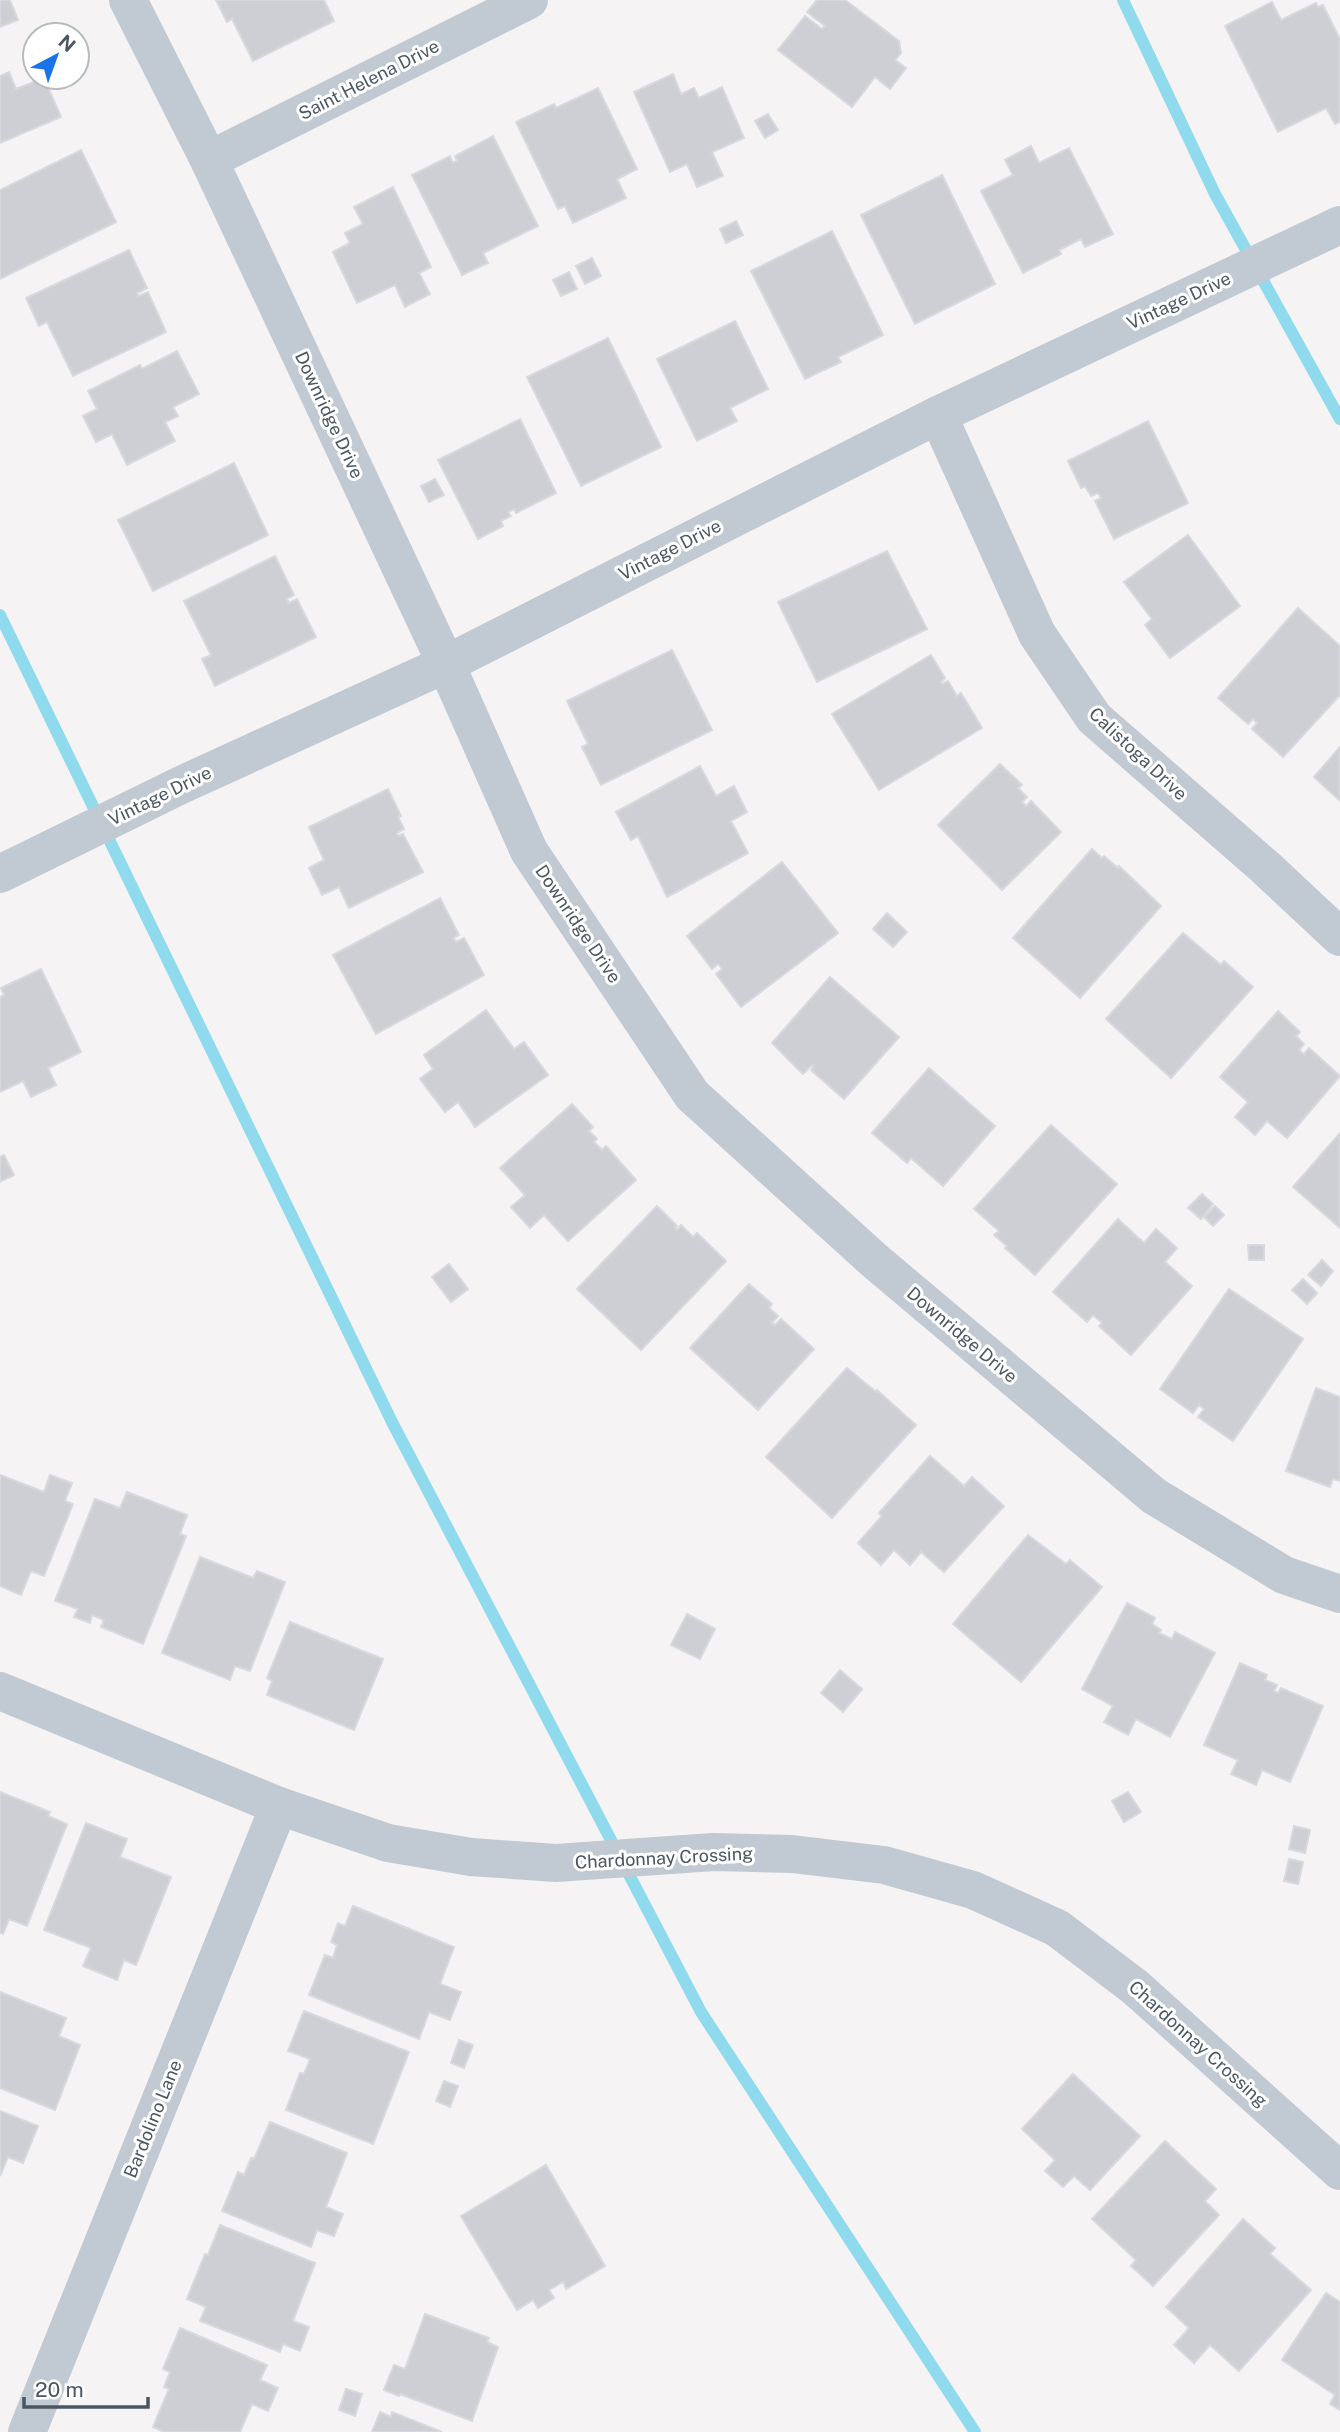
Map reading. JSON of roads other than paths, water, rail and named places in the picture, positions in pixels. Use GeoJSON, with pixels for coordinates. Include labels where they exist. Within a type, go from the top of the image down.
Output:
{"type":"FeatureCollection","features":[{"type":"Feature","properties":{"kind":"street","name":"Downridge Drive"},"geometry":{"type":"LineString","coordinates":[[128,0],[209,160],[446,664],[529,851],[692,1095],[875,1261],[1154,1496],[1284,1575],[1340,1594]]}},
{"type":"Feature","properties":{"kind":"street","name":"Saint Helena Drive"},"geometry":{"type":"LineString","coordinates":[[209,160],[529,0]]}},
{"type":"Feature","properties":{"kind":"street","name":"Vintage Drive"},"geometry":{"type":"LineString","coordinates":[[0,874],[181,785],[446,664],[938,415],[1326,231]]}},
{"type":"Feature","properties":{"kind":"street","name":"Calistoga Drive"},"geometry":{"type":"LineString","coordinates":[[938,415],[1037,635],[1094,719],[1265,867],[1340,937]]}},
{"type":"Feature","properties":{"kind":"street","name":"Chardonnay Crossing"},"geometry":{"type":"LineString","coordinates":[[0,1691],[279,1806],[388,1843],[471,1857],[556,1863],[713,1852],[792,1854],[884,1865],[973,1890],[1057,1928],[1135,1987],[1340,2171]]}},
{"type":"Feature","properties":{"kind":"street","name":"Bardolino Lane"},"geometry":{"type":"LineString","coordinates":[[27,2432],[279,1806]]}},
{"type":"Feature","properties":{"kind":"waterway"},"geometry":{"type":"LineString","coordinates":[[1123,0],[1215,194],[1340,419]]}},
{"type":"Feature","properties":{"kind":"waterway"},"geometry":{"type":"LineString","coordinates":[[0,615],[393,1424],[701,2012],[975,2432]]}}]}
